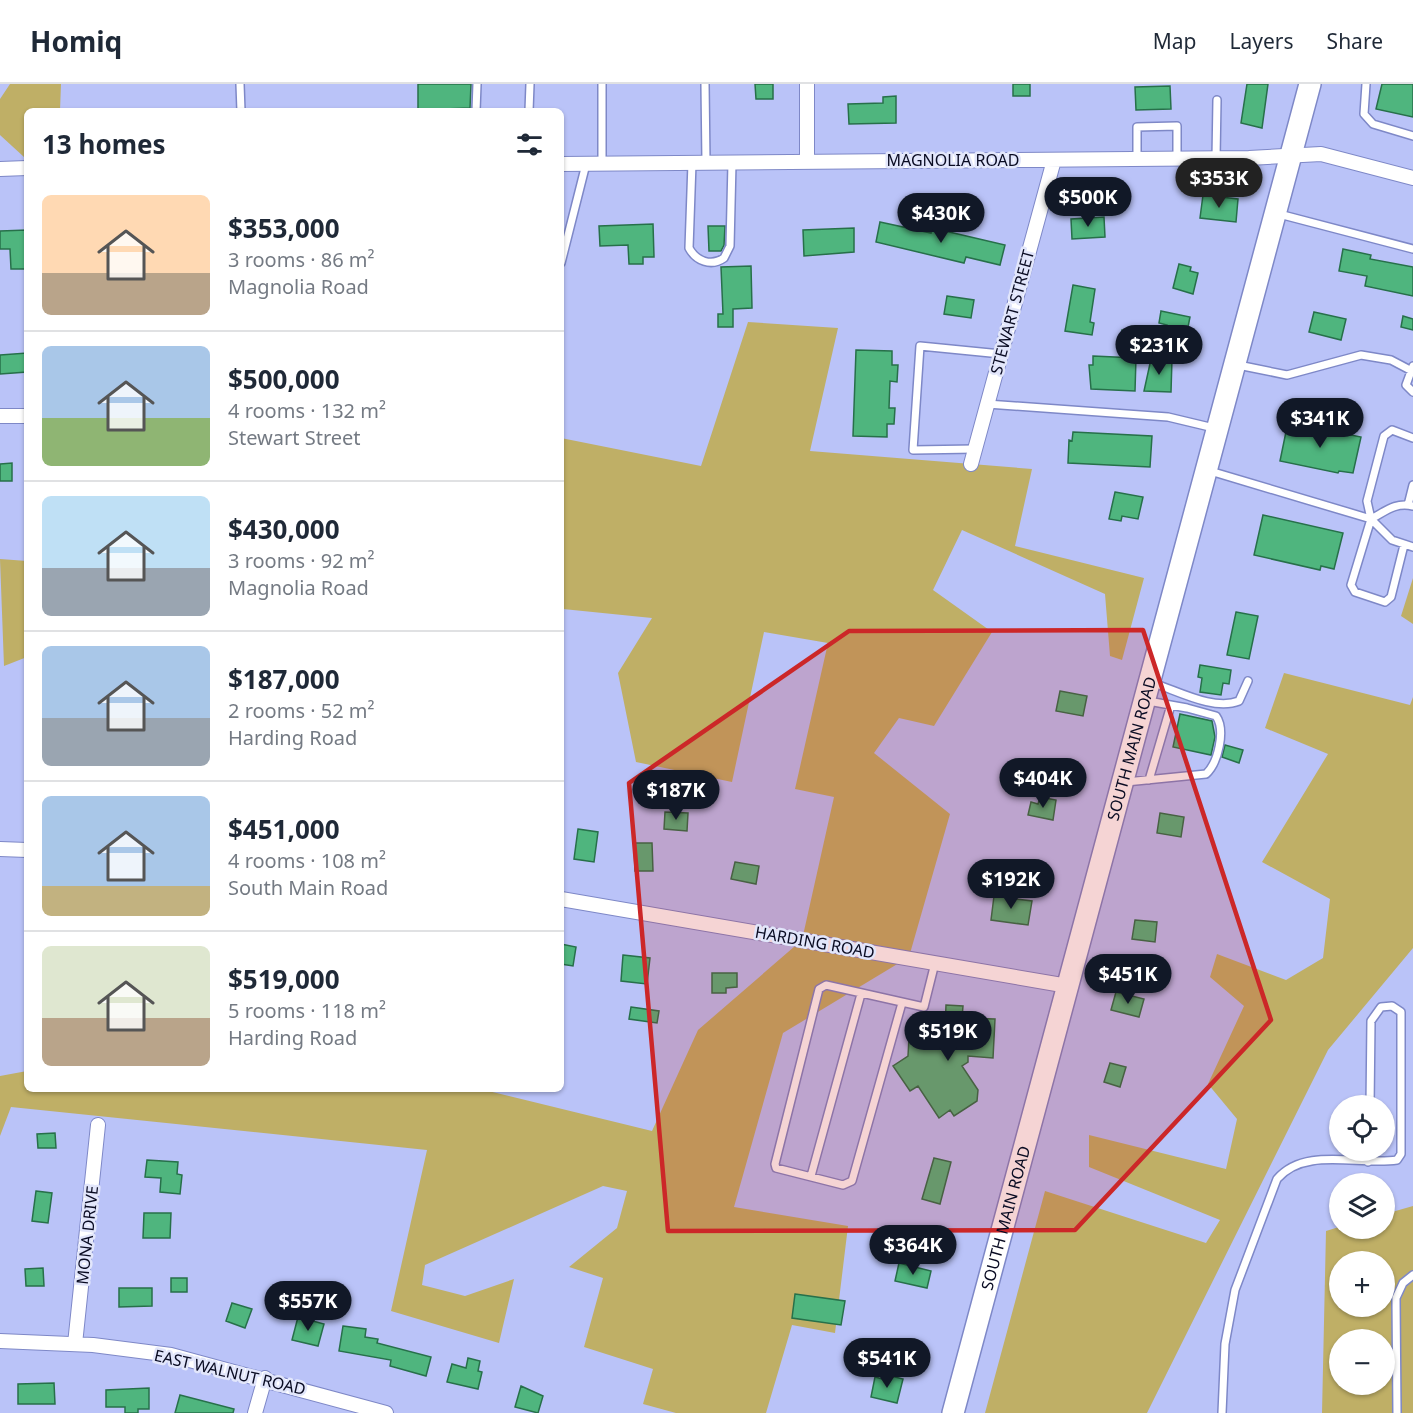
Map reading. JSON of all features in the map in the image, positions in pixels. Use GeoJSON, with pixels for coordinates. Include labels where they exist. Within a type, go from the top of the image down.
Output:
{"type":"FeatureCollection","features":[{"type":"Feature","properties":{"kind":"main road","name":"SOUTH MAIN ROAD"},"geometry":{"type":"LineString","coordinates":[[953,1413],[1310,84]]}},
{"type":"Feature","properties":{"kind":"street"},"geometry":{"type":"LineString","coordinates":[[807,84],[807,162]]}},
{"type":"Feature","properties":{"kind":"street","name":"MAGNOLIA ROAD"},"geometry":{"type":"LineString","coordinates":[[564,164],[1137,159],[1292,155],[1331,156],[1413,178]]}},
{"type":"Feature","properties":{"kind":"street","name":"STEWART STREET"},"geometry":{"type":"LineString","coordinates":[[971,464],[1054,160]]}},
{"type":"Feature","properties":{"kind":"street"},"geometry":{"type":"LineString","coordinates":[[0,169],[24,168]]}},
{"type":"Feature","properties":{"kind":"street"},"geometry":{"type":"LineString","coordinates":[[0,416],[24,416]]}},
{"type":"Feature","properties":{"kind":"street"},"geometry":{"type":"LineString","coordinates":[[0,849],[24,850]]}},
{"type":"Feature","properties":{"kind":"street","name":"HARDING ROAD"},"geometry":{"type":"LineString","coordinates":[[564,900],[1068,986]]}},
{"type":"Feature","properties":{"kind":"street","name":"MONA DRIVE"},"geometry":{"type":"LineString","coordinates":[[75,1344],[98,1125]]}},
{"type":"Feature","properties":{"kind":"street","name":"EAST WALNUT ROAD"},"geometry":{"type":"LineString","coordinates":[[0,1341],[75,1344],[171,1355],[265,1378],[386,1413]]}},
{"type":"Feature","properties":{"kind":"street"},"geometry":{"type":"LineString","coordinates":[[255,1413],[265,1378]]}},
{"type":"Feature","properties":{"kind":"lane"},"geometry":{"type":"LineString","coordinates":[[240,84],[241,108]]}},
{"type":"Feature","properties":{"kind":"lane"},"geometry":{"type":"LineString","coordinates":[[476,108],[477,84]]}},
{"type":"Feature","properties":{"kind":"lane"},"geometry":{"type":"LineString","coordinates":[[530,84],[530,108]]}},
{"type":"Feature","properties":{"kind":"lane"},"geometry":{"type":"LineString","coordinates":[[602,84],[602,164]]}},
{"type":"Feature","properties":{"kind":"lane"},"geometry":{"type":"LineString","coordinates":[[705,84],[699,163],[688,248],[697,258],[711,262],[724,258],[730,246],[732,162]]}},
{"type":"Feature","properties":{"kind":"lane"},"geometry":{"type":"LineString","coordinates":[[1366,84],[1364,114],[1373,124],[1413,136]]}},
{"type":"Feature","properties":{"kind":"lane"},"geometry":{"type":"LineString","coordinates":[[1216,158],[1217,100]]}},
{"type":"Feature","properties":{"kind":"lane"},"geometry":{"type":"LineString","coordinates":[[1137,159],[1137,127],[1177,126],[1177,158]]}},
{"type":"Feature","properties":{"kind":"lane"},"geometry":{"type":"LineString","coordinates":[[564,250],[586,164]]}},
{"type":"Feature","properties":{"kind":"lane"},"geometry":{"type":"LineString","coordinates":[[1276,213],[1413,249]]}},
{"type":"Feature","properties":{"kind":"lane"},"geometry":{"type":"LineString","coordinates":[[975,449],[913,450],[920,346],[1001,354]]}},
{"type":"Feature","properties":{"kind":"lane"},"geometry":{"type":"LineString","coordinates":[[1236,365],[1287,375],[1361,355],[1390,360],[1412,368],[1406,385],[1413,392]]}},
{"type":"Feature","properties":{"kind":"lane"},"geometry":{"type":"LineString","coordinates":[[987,404],[1168,417],[1219,429]]}},
{"type":"Feature","properties":{"kind":"lane"},"geometry":{"type":"LineString","coordinates":[[1404,546],[1391,597],[1385,602],[1354,592],[1351,585],[1371,519],[1367,501],[1384,436],[1392,430],[1413,438]]}},
{"type":"Feature","properties":{"kind":"lane"},"geometry":{"type":"LineString","coordinates":[[1208,470],[1371,519],[1392,540],[1404,546],[1413,547]]}},
{"type":"Feature","properties":{"kind":"lane"},"geometry":{"type":"LineString","coordinates":[[1371,519],[1392,507],[1402,504],[1411,506],[1413,486]]}},
{"type":"Feature","properties":{"kind":"lane"},"geometry":{"type":"LineString","coordinates":[[1148,692],[1218,704],[1232,704],[1239,701],[1248,681]]}},
{"type":"Feature","properties":{"kind":"lane"},"geometry":{"type":"LineString","coordinates":[[1124,782],[1206,774],[1212,769],[1222,729],[1216,716],[1171,705],[1148,692]]}},
{"type":"Feature","properties":{"kind":"lane"},"geometry":{"type":"LineString","coordinates":[[1149,780],[1171,705]]}},
{"type":"Feature","properties":{"kind":"lane"},"geometry":{"type":"LineString","coordinates":[[902,1003],[852,1181],[843,1185],[776,1168],[775,1164],[819,989],[826,985],[924,1007],[934,963]]}},
{"type":"Feature","properties":{"kind":"lane"},"geometry":{"type":"LineString","coordinates":[[811,1176],[861,994]]}},
{"type":"Feature","properties":{"kind":"lane"},"geometry":{"type":"LineString","coordinates":[[1370,1095],[1371,1021],[1381,1007],[1392,1006],[1401,1012],[1401,1154],[1395,1160]]}},
{"type":"Feature","properties":{"kind":"lane"},"geometry":{"type":"LineString","coordinates":[[1222,1413],[1225,1344],[1235,1290],[1277,1179],[1286,1168],[1301,1162],[1382,1161]]}},
{"type":"Feature","properties":{"kind":"lane"},"geometry":{"type":"LineString","coordinates":[[1397,1413],[1396,1298],[1403,1283],[1413,1275]]}},
{"type":"Feature","properties":{"kind":"highlighted area"},"geometry":{"type":"Polygon","coordinates":[[[1143,630],[1271,1020],[1075,1230],[668,1231],[629,783],[849,631],[1143,630]]]}},
{"type":"Feature","properties":{"kind":"shaded area"},"geometry":{"type":"Polygon","coordinates":[[[10,84],[61,84],[60,108],[24,108],[24,157],[0,135],[0,99],[10,84]]]}},
{"type":"Feature","properties":{"kind":"shaded area"},"geometry":{"type":"Polygon","coordinates":[[[748,322],[838,328],[810,451],[1032,469],[1015,546],[1144,578],[1122,660],[1110,656],[1105,594],[962,530],[933,590],[992,632],[934,726],[899,718],[874,753],[950,814],[909,957],[783,1033],[734,1207],[848,1226],[835,1333],[792,1325],[766,1413],[676,1413],[643,1404],[653,1369],[584,1347],[603,1278],[569,1267],[617,1228],[627,1191],[603,1186],[425,1265],[422,1285],[465,1296],[514,1279],[499,1343],[391,1311],[427,1150],[11,1107],[0,1136],[0,1076],[24,1072],[24,1092],[492,1092],[652,1131],[698,1030],[802,940],[834,797],[795,789],[828,643],[764,632],[732,782],[636,762],[618,673],[652,618],[564,609],[564,439],[701,466],[748,322]]]}},
{"type":"Feature","properties":{"kind":"shaded area"},"geometry":{"type":"Polygon","coordinates":[[[0,559],[24,561],[24,658],[4,666],[0,559]]]}},
{"type":"Feature","properties":{"kind":"shaded area"},"geometry":{"type":"Polygon","coordinates":[[[1413,578],[1413,624],[1401,616],[1413,578]]]}},
{"type":"Feature","properties":{"kind":"shaded area"},"geometry":{"type":"Polygon","coordinates":[[[1284,673],[1410,705],[1413,697],[1413,948],[1328,1050],[1147,1413],[985,1413],[1045,1191],[1206,1243],[1220,1220],[1089,1167],[1089,1135],[1226,1169],[1237,1119],[1208,1084],[1244,1006],[1210,977],[1217,954],[1286,980],[1323,958],[1330,899],[1262,862],[1328,754],[1265,728],[1284,673]]]}},
{"type":"Feature","properties":{"kind":"shaded area"},"geometry":{"type":"Polygon","coordinates":[[[1413,1206],[1413,1413],[1322,1413],[1326,1231],[1329,1230],[1329,1239],[1395,1239],[1395,1211],[1413,1206]]]}},
{"type":"Feature","properties":{"kind":"building"},"geometry":{"type":"Polygon","coordinates":[[[418,84],[471,84],[470,108],[418,108],[418,84]]]}},
{"type":"Feature","properties":{"kind":"building"},"geometry":{"type":"Polygon","coordinates":[[[755,84],[773,84],[773,99],[756,99],[755,84]]]}},
{"type":"Feature","properties":{"kind":"building"},"geometry":{"type":"Polygon","coordinates":[[[1013,84],[1030,84],[1030,96],[1013,96],[1013,84]]]}},
{"type":"Feature","properties":{"kind":"building"},"geometry":{"type":"Polygon","coordinates":[[[1247,84],[1268,84],[1262,128],[1241,123],[1247,84]]]}},
{"type":"Feature","properties":{"kind":"building"},"geometry":{"type":"Polygon","coordinates":[[[1382,84],[1413,84],[1413,117],[1376,109],[1382,84]]]}},
{"type":"Feature","properties":{"kind":"building"},"geometry":{"type":"Polygon","coordinates":[[[1170,86],[1171,109],[1136,110],[1135,87],[1170,86]]]}},
{"type":"Feature","properties":{"kind":"building"},"geometry":{"type":"Polygon","coordinates":[[[896,96],[896,123],[849,124],[848,104],[883,103],[883,97],[896,96]]]}},
{"type":"Feature","properties":{"kind":"building"},"geometry":{"type":"Polygon","coordinates":[[[1203,195],[1238,199],[1236,222],[1200,218],[1203,195]]]}},
{"type":"Feature","properties":{"kind":"building"},"geometry":{"type":"Polygon","coordinates":[[[1104,217],[1105,237],[1072,239],[1071,219],[1104,217]]]}},
{"type":"Feature","properties":{"kind":"building"},"geometry":{"type":"Polygon","coordinates":[[[880,222],[931,233],[932,228],[1005,245],[1000,265],[966,257],[964,263],[876,242],[880,222]]]}},
{"type":"Feature","properties":{"kind":"building"},"geometry":{"type":"Polygon","coordinates":[[[653,224],[654,257],[643,257],[643,264],[629,264],[628,245],[600,246],[599,226],[653,224]]]}},
{"type":"Feature","properties":{"kind":"building"},"geometry":{"type":"Polygon","coordinates":[[[708,226],[725,226],[724,245],[721,251],[709,251],[708,226]]]}},
{"type":"Feature","properties":{"kind":"building"},"geometry":{"type":"Polygon","coordinates":[[[854,228],[854,252],[804,256],[803,230],[854,228]]]}},
{"type":"Feature","properties":{"kind":"building"},"geometry":{"type":"Polygon","coordinates":[[[24,230],[24,269],[11,269],[10,249],[0,249],[0,231],[24,230]]]}},
{"type":"Feature","properties":{"kind":"building"},"geometry":{"type":"Polygon","coordinates":[[[1343,249],[1371,255],[1370,259],[1413,267],[1413,296],[1365,286],[1367,276],[1339,271],[1343,249]]]}},
{"type":"Feature","properties":{"kind":"building"},"geometry":{"type":"Polygon","coordinates":[[[1179,264],[1191,267],[1190,271],[1198,273],[1193,294],[1173,288],[1179,264]]]}},
{"type":"Feature","properties":{"kind":"building"},"geometry":{"type":"Polygon","coordinates":[[[751,266],[752,308],[733,309],[733,327],[718,327],[718,314],[723,314],[721,267],[751,266]]]}},
{"type":"Feature","properties":{"kind":"building"},"geometry":{"type":"Polygon","coordinates":[[[1073,285],[1095,289],[1090,322],[1094,323],[1092,335],[1065,331],[1073,285]]]}},
{"type":"Feature","properties":{"kind":"building"},"geometry":{"type":"Polygon","coordinates":[[[947,296],[974,300],[971,318],[944,314],[947,296]]]}},
{"type":"Feature","properties":{"kind":"building"},"geometry":{"type":"Polygon","coordinates":[[[1161,311],[1190,317],[1184,347],[1163,343],[1167,325],[1159,323],[1161,311]]]}},
{"type":"Feature","properties":{"kind":"building"},"geometry":{"type":"Polygon","coordinates":[[[1314,312],[1346,319],[1341,340],[1309,332],[1314,312]]]}},
{"type":"Feature","properties":{"kind":"building"},"geometry":{"type":"Polygon","coordinates":[[[1403,316],[1413,319],[1413,330],[1401,327],[1403,316]]]}},
{"type":"Feature","properties":{"kind":"building"},"geometry":{"type":"Polygon","coordinates":[[[1122,330],[1137,331],[1136,343],[1122,340],[1122,330]]]}},
{"type":"Feature","properties":{"kind":"building"},"geometry":{"type":"Polygon","coordinates":[[[856,350],[892,351],[892,365],[898,365],[897,382],[890,381],[889,408],[895,408],[894,424],[887,424],[887,437],[853,436],[856,350]]]}},
{"type":"Feature","properties":{"kind":"building"},"geometry":{"type":"Polygon","coordinates":[[[24,353],[24,372],[0,374],[0,355],[24,353]]]}},
{"type":"Feature","properties":{"kind":"building"},"geometry":{"type":"Polygon","coordinates":[[[1093,356],[1136,358],[1135,391],[1091,389],[1089,365],[1093,365],[1093,356]]]}},
{"type":"Feature","properties":{"kind":"building"},"geometry":{"type":"Polygon","coordinates":[[[1151,359],[1172,359],[1171,392],[1144,391],[1151,359]]]}},
{"type":"Feature","properties":{"kind":"building"},"geometry":{"type":"Polygon","coordinates":[[[1288,422],[1361,437],[1353,473],[1339,471],[1338,473],[1280,461],[1288,422]]]}},
{"type":"Feature","properties":{"kind":"building"},"geometry":{"type":"Polygon","coordinates":[[[1073,432],[1152,436],[1150,467],[1068,463],[1069,440],[1072,441],[1073,432]]]}},
{"type":"Feature","properties":{"kind":"building"},"geometry":{"type":"Polygon","coordinates":[[[12,463],[12,481],[0,481],[0,464],[12,463]]]}},
{"type":"Feature","properties":{"kind":"building"},"geometry":{"type":"Polygon","coordinates":[[[1115,492],[1143,497],[1138,519],[1122,516],[1121,521],[1109,519],[1115,492]]]}},
{"type":"Feature","properties":{"kind":"building"},"geometry":{"type":"Polygon","coordinates":[[[1263,515],[1343,533],[1334,569],[1321,566],[1320,570],[1254,555],[1263,515]]]}},
{"type":"Feature","properties":{"kind":"building"},"geometry":{"type":"Polygon","coordinates":[[[1236,612],[1258,616],[1249,659],[1227,655],[1236,612]]]}},
{"type":"Feature","properties":{"kind":"building"},"geometry":{"type":"Polygon","coordinates":[[[1200,665],[1231,670],[1229,684],[1223,683],[1221,695],[1200,692],[1202,678],[1198,677],[1200,665]]]}},
{"type":"Feature","properties":{"kind":"building"},"geometry":{"type":"Polygon","coordinates":[[[1060,691],[1087,696],[1083,716],[1056,711],[1060,691]]]}},
{"type":"Feature","properties":{"kind":"building"},"geometry":{"type":"Polygon","coordinates":[[[1180,714],[1212,721],[1215,737],[1211,755],[1173,747],[1180,714]]]}},
{"type":"Feature","properties":{"kind":"building"},"geometry":{"type":"Polygon","coordinates":[[[1225,745],[1243,750],[1239,763],[1222,757],[1225,745]]]}},
{"type":"Feature","properties":{"kind":"building"},"geometry":{"type":"Polygon","coordinates":[[[1040,797],[1056,800],[1053,820],[1028,815],[1031,802],[1038,804],[1040,797]]]}},
{"type":"Feature","properties":{"kind":"building"},"geometry":{"type":"Polygon","coordinates":[[[665,812],[688,813],[687,831],[664,829],[665,812]]]}},
{"type":"Feature","properties":{"kind":"building"},"geometry":{"type":"Polygon","coordinates":[[[1160,813],[1184,817],[1181,837],[1157,833],[1160,813]]]}},
{"type":"Feature","properties":{"kind":"building"},"geometry":{"type":"Polygon","coordinates":[[[578,829],[598,832],[594,862],[574,859],[578,829]]]}},
{"type":"Feature","properties":{"kind":"building"},"geometry":{"type":"Polygon","coordinates":[[[634,843],[652,843],[653,871],[635,871],[634,843]]]}},
{"type":"Feature","properties":{"kind":"building"},"geometry":{"type":"Polygon","coordinates":[[[735,862],[759,866],[756,884],[731,879],[735,862]]]}},
{"type":"Feature","properties":{"kind":"building"},"geometry":{"type":"Polygon","coordinates":[[[994,896],[1032,901],[1028,925],[991,920],[994,896]]]}},
{"type":"Feature","properties":{"kind":"building"},"geometry":{"type":"Polygon","coordinates":[[[1135,920],[1157,922],[1155,942],[1132,939],[1135,920]]]}},
{"type":"Feature","properties":{"kind":"building"},"geometry":{"type":"Polygon","coordinates":[[[564,945],[576,947],[573,966],[564,964],[564,945]]]}},
{"type":"Feature","properties":{"kind":"building"},"geometry":{"type":"Polygon","coordinates":[[[623,955],[650,958],[647,984],[621,981],[623,955]]]}},
{"type":"Feature","properties":{"kind":"building"},"geometry":{"type":"Polygon","coordinates":[[[712,973],[737,973],[737,987],[726,988],[726,993],[712,993],[712,973]]]}},
{"type":"Feature","properties":{"kind":"building"},"geometry":{"type":"Polygon","coordinates":[[[1116,992],[1144,999],[1139,1017],[1111,1010],[1116,992]]]}},
{"type":"Feature","properties":{"kind":"building"},"geometry":{"type":"Polygon","coordinates":[[[946,1005],[963,1006],[962,1018],[995,1019],[993,1058],[968,1056],[968,1062],[962,1066],[978,1090],[977,1101],[954,1116],[950,1110],[939,1118],[918,1086],[910,1091],[893,1066],[908,1056],[909,1038],[930,1039],[945,1030],[946,1005]]]}},
{"type":"Feature","properties":{"kind":"building"},"geometry":{"type":"Polygon","coordinates":[[[631,1007],[659,1011],[657,1023],[629,1019],[631,1007]]]}},
{"type":"Feature","properties":{"kind":"building"},"geometry":{"type":"Polygon","coordinates":[[[1110,1063],[1126,1067],[1120,1087],[1104,1082],[1110,1063]]]}},
{"type":"Feature","properties":{"kind":"building"},"geometry":{"type":"Polygon","coordinates":[[[55,1133],[56,1148],[38,1148],[37,1134],[55,1133]]]}},
{"type":"Feature","properties":{"kind":"building"},"geometry":{"type":"Polygon","coordinates":[[[934,1158],[951,1162],[940,1204],[922,1199],[934,1158]]]}},
{"type":"Feature","properties":{"kind":"building"},"geometry":{"type":"Polygon","coordinates":[[[147,1160],[178,1162],[177,1174],[182,1175],[180,1194],[160,1192],[161,1178],[145,1177],[147,1160]]]}},
{"type":"Feature","properties":{"kind":"building"},"geometry":{"type":"Polygon","coordinates":[[[36,1191],[52,1193],[48,1223],[32,1221],[36,1191]]]}},
{"type":"Feature","properties":{"kind":"building"},"geometry":{"type":"Polygon","coordinates":[[[144,1213],[171,1213],[170,1238],[143,1238],[144,1213]]]}},
{"type":"Feature","properties":{"kind":"building"},"geometry":{"type":"Polygon","coordinates":[[[899,1263],[931,1271],[927,1288],[895,1281],[899,1263]]]}},
{"type":"Feature","properties":{"kind":"building"},"geometry":{"type":"Polygon","coordinates":[[[43,1268],[44,1286],[26,1286],[25,1269],[43,1268]]]}},
{"type":"Feature","properties":{"kind":"building"},"geometry":{"type":"Polygon","coordinates":[[[171,1278],[187,1278],[187,1292],[171,1292],[171,1278]]]}},
{"type":"Feature","properties":{"kind":"building"},"geometry":{"type":"Polygon","coordinates":[[[119,1288],[152,1288],[152,1306],[119,1307],[119,1288]]]}},
{"type":"Feature","properties":{"kind":"building"},"geometry":{"type":"Polygon","coordinates":[[[795,1294],[845,1301],[841,1325],[792,1318],[795,1294]]]}},
{"type":"Feature","properties":{"kind":"building"},"geometry":{"type":"Polygon","coordinates":[[[232,1303],[252,1309],[245,1328],[226,1321],[232,1303]]]}},
{"type":"Feature","properties":{"kind":"building"},"geometry":{"type":"Polygon","coordinates":[[[298,1317],[324,1324],[318,1346],[292,1340],[298,1317]]]}},
{"type":"Feature","properties":{"kind":"building"},"geometry":{"type":"Polygon","coordinates":[[[343,1326],[366,1329],[365,1337],[378,1339],[377,1343],[431,1357],[426,1376],[390,1366],[391,1360],[339,1351],[343,1326]]]}},
{"type":"Feature","properties":{"kind":"building"},"geometry":{"type":"Polygon","coordinates":[[[468,1358],[480,1361],[478,1371],[482,1372],[478,1389],[447,1382],[452,1364],[466,1368],[468,1358]]]}},
{"type":"Feature","properties":{"kind":"building"},"geometry":{"type":"Polygon","coordinates":[[[891,1376],[903,1379],[897,1403],[871,1397],[875,1377],[890,1381],[891,1376]]]}},
{"type":"Feature","properties":{"kind":"building"},"geometry":{"type":"Polygon","coordinates":[[[54,1383],[55,1404],[18,1404],[18,1384],[54,1383]]]}},
{"type":"Feature","properties":{"kind":"building"},"geometry":{"type":"Polygon","coordinates":[[[521,1386],[543,1396],[538,1413],[515,1407],[521,1386]]]}},
{"type":"Feature","properties":{"kind":"building"},"geometry":{"type":"Polygon","coordinates":[[[149,1388],[149,1409],[138,1409],[138,1413],[125,1413],[125,1407],[106,1407],[106,1390],[149,1388]]]}},
{"type":"Feature","properties":{"kind":"building"},"geometry":{"type":"Polygon","coordinates":[[[180,1395],[234,1409],[233,1413],[175,1413],[180,1395]]]}}]}
